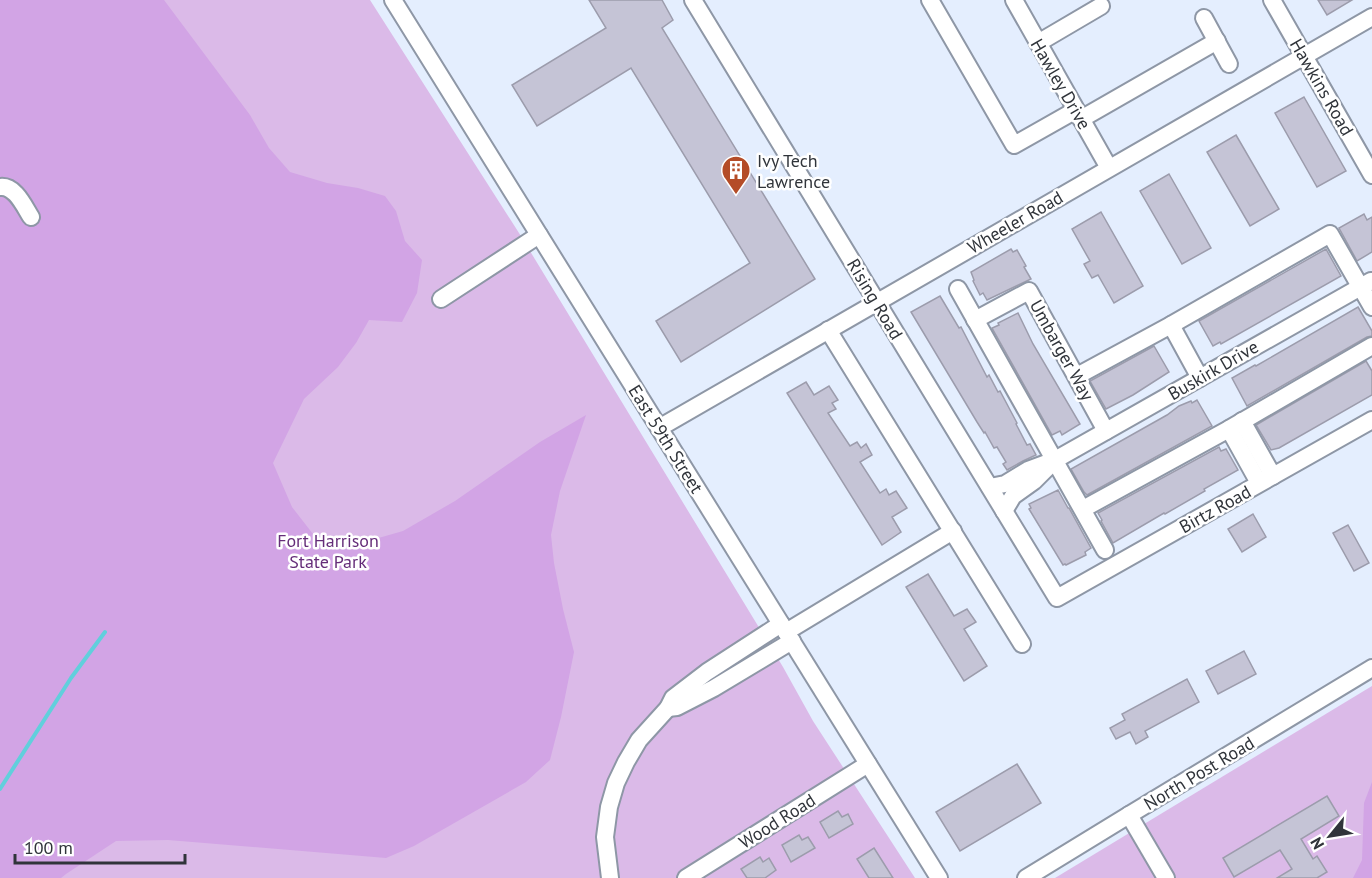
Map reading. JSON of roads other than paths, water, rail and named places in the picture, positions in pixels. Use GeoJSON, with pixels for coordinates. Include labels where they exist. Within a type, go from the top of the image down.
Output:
{"type":"FeatureCollection","features":[{"type":"Feature","properties":{"kind":"street","name":"East 59th Street"},"geometry":{"type":"LineString","coordinates":[[393,0],[939,878]]}},
{"type":"Feature","properties":{"kind":"street","name":"Rising Road"},"geometry":{"type":"LineString","coordinates":[[693,0],[1057,598]]}},
{"type":"Feature","properties":{"kind":"street"},"geometry":{"type":"LineString","coordinates":[[930,0],[1014,145],[1079,114],[1217,41]]}},
{"type":"Feature","properties":{"kind":"street","name":"Hawley Drive"},"geometry":{"type":"LineString","coordinates":[[1014,0],[1109,168]]}},
{"type":"Feature","properties":{"kind":"street","name":"Hawkins Road"},"geometry":{"type":"LineString","coordinates":[[1272,0],[1371,169]]}},
{"type":"Feature","properties":{"kind":"street"},"geometry":{"type":"LineString","coordinates":[[1038,43],[1101,6]]}},
{"type":"Feature","properties":{"kind":"street","name":"Wheeler Road"},"geometry":{"type":"LineString","coordinates":[[659,428],[1372,17]]}},
{"type":"Feature","properties":{"kind":"street"},"geometry":{"type":"LineString","coordinates":[[1204,18],[1229,64]]}},
{"type":"Feature","properties":{"kind":"street"},"geometry":{"type":"LineString","coordinates":[[0,187],[10,188],[31,218]]}},
{"type":"Feature","properties":{"kind":"street"},"geometry":{"type":"LineString","coordinates":[[1077,376],[1330,234],[1369,281],[1372,307]]}},
{"type":"Feature","properties":{"kind":"street"},"geometry":{"type":"LineString","coordinates":[[441,299],[539,235]]}},
{"type":"Feature","properties":{"kind":"street","name":"Buskirk Drive"},"geometry":{"type":"LineString","coordinates":[[990,487],[1005,484],[1028,470],[1055,460],[1369,281]]}},
{"type":"Feature","properties":{"kind":"street"},"geometry":{"type":"LineString","coordinates":[[957,289],[1105,550]]}},
{"type":"Feature","properties":{"kind":"street","name":"Umbarger Way"},"geometry":{"type":"LineString","coordinates":[[975,320],[1029,291],[1106,431]]}},
{"type":"Feature","properties":{"kind":"street"},"geometry":{"type":"LineString","coordinates":[[1171,325],[1200,378]]}},
{"type":"Feature","properties":{"kind":"street"},"geometry":{"type":"LineString","coordinates":[[828,330],[1022,644]]}},
{"type":"Feature","properties":{"kind":"street"},"geometry":{"type":"LineString","coordinates":[[1083,509],[1372,346]]}},
{"type":"Feature","properties":{"kind":"street","name":"Birtz Road"},"geometry":{"type":"LineString","coordinates":[[1057,598],[1372,420]]}},
{"type":"Feature","properties":{"kind":"street"},"geometry":{"type":"LineString","coordinates":[[1235,425],[1266,479]]}},
{"type":"Feature","properties":{"kind":"street","name":"Buskirk Drive"},"geometry":{"type":"LineString","coordinates":[[1004,511],[1013,496],[1035,481],[1055,460]]}},
{"type":"Feature","properties":{"kind":"street"},"geometry":{"type":"LineString","coordinates":[[610,878],[605,837],[612,795],[636,745],[668,708],[677,707],[714,688],[786,633],[952,531]]}},
{"type":"Feature","properties":{"kind":"street","name":"North Post Road"},"geometry":{"type":"LineString","coordinates":[[1026,878],[1372,668]]}},
{"type":"Feature","properties":{"kind":"street","name":"Wood Road"},"geometry":{"type":"LineString","coordinates":[[686,878],[868,764]]}},
{"type":"Feature","properties":{"kind":"street"},"geometry":{"type":"LineString","coordinates":[[1129,815],[1166,878]]}},
{"type":"Feature","properties":{"kind":"waterway"},"geometry":{"type":"LineString","coordinates":[[0,789],[71,678],[105,632]]}},
{"type":"Feature","properties":{"kind":"place","name":"Ivy Tech Lawrence"},"geometry":{"type":"Point","coordinates":[736,196]}},
{"type":"Feature","properties":{"kind":"park label","name":"Fort Harrison State Park"},"geometry":{"type":"Point","coordinates":[328,550]}}]}
